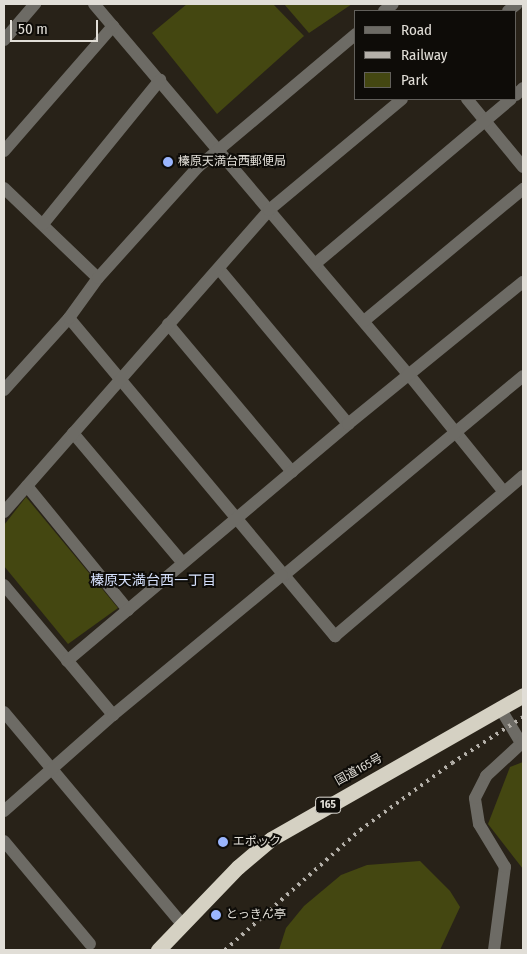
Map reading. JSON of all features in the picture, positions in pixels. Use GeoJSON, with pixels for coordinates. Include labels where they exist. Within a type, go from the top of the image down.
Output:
{"type":"FeatureCollection","features":[{"type":"Feature","properties":{"kind":"highway","name":"国道165号"},"geometry":{"type":"LineString","coordinates":[[158,950],[238,867],[271,839],[523,695]]}},
{"type":"Feature","properties":{"kind":"street"},"geometry":{"type":"LineString","coordinates":[[4,40],[35,4]]}},
{"type":"Feature","properties":{"kind":"street"},"geometry":{"type":"LineString","coordinates":[[94,4],[364,321],[504,492]]}},
{"type":"Feature","properties":{"kind":"street"},"geometry":{"type":"LineString","coordinates":[[4,151],[114,26]]}},
{"type":"Feature","properties":{"kind":"street"},"geometry":{"type":"LineString","coordinates":[[4,390],[69,318],[98,278],[218,148],[354,36]]}},
{"type":"Feature","properties":{"kind":"street"},"geometry":{"type":"LineString","coordinates":[[43,224],[160,80]]}},
{"type":"Feature","properties":{"kind":"street"},"geometry":{"type":"LineString","coordinates":[[4,512],[269,210],[401,100]]}},
{"type":"Feature","properties":{"kind":"street"},"geometry":{"type":"LineString","coordinates":[[468,100],[523,167]]}},
{"type":"Feature","properties":{"kind":"street"},"geometry":{"type":"LineString","coordinates":[[315,264],[510,100]]}},
{"type":"Feature","properties":{"kind":"street"},"geometry":{"type":"LineString","coordinates":[[4,188],[98,278]]}},
{"type":"Feature","properties":{"kind":"street"},"geometry":{"type":"LineString","coordinates":[[364,321],[523,188]]}},
{"type":"Feature","properties":{"kind":"street"},"geometry":{"type":"LineString","coordinates":[[219,268],[348,424]]}},
{"type":"Feature","properties":{"kind":"street"},"geometry":{"type":"LineString","coordinates":[[67,661],[348,424],[410,376],[523,282]]}},
{"type":"Feature","properties":{"kind":"street"},"geometry":{"type":"LineString","coordinates":[[69,318],[334,636],[523,476]]}},
{"type":"Feature","properties":{"kind":"street"},"geometry":{"type":"LineString","coordinates":[[168,324],[292,472]]}},
{"type":"Feature","properties":{"kind":"street"},"geometry":{"type":"LineString","coordinates":[[4,811],[112,715],[283,576],[523,376]]}},
{"type":"Feature","properties":{"kind":"street"},"geometry":{"type":"LineString","coordinates":[[73,432],[183,563]]}},
{"type":"Feature","properties":{"kind":"street"},"geometry":{"type":"LineString","coordinates":[[27,486],[128,610]]}},
{"type":"Feature","properties":{"kind":"street"},"geometry":{"type":"LineString","coordinates":[[4,585],[112,715]]}},
{"type":"Feature","properties":{"kind":"street"},"geometry":{"type":"LineString","coordinates":[[494,950],[505,867],[479,824],[475,798],[486,776],[522,743],[500,708]]}},
{"type":"Feature","properties":{"kind":"street"},"geometry":{"type":"LineString","coordinates":[[4,712],[182,924]]}},
{"type":"Feature","properties":{"kind":"street"},"geometry":{"type":"LineString","coordinates":[[4,842],[90,944]]}},
{"type":"Feature","properties":{"kind":"green space"},"geometry":{"type":"Polygon","coordinates":[[[187,4],[273,4],[304,36],[217,114],[152,33],[187,4]]]}},
{"type":"Feature","properties":{"kind":"green space"},"geometry":{"type":"Polygon","coordinates":[[[284,4],[352,4],[309,33],[284,4]]]}},
{"type":"Feature","properties":{"kind":"green space"},"geometry":{"type":"Polygon","coordinates":[[[26,497],[118,608],[68,644],[4,566],[4,525],[26,497]]]}},
{"type":"Feature","properties":{"kind":"green space"},"geometry":{"type":"Polygon","coordinates":[[[523,762],[523,869],[488,824],[510,767],[523,762]]]}},
{"type":"Feature","properties":{"kind":"green space"},"geometry":{"type":"Polygon","coordinates":[[[420,861],[450,891],[460,907],[440,950],[279,950],[286,928],[304,906],[341,875],[367,865],[420,861]]]}},
{"type":"Feature","properties":{"kind":"railway"},"geometry":{"type":"LineString","coordinates":[[225,950],[360,830],[452,763],[523,717]]}},
{"type":"Feature","properties":{"kind":"place","name":"榛原天満台西郵便局"},"geometry":{"type":"Point","coordinates":[168,162]}},
{"type":"Feature","properties":{"kind":"place","name":"エポック"},"geometry":{"type":"Point","coordinates":[223,842]}},
{"type":"Feature","properties":{"kind":"place","name":"とっきん亭"},"geometry":{"type":"Point","coordinates":[216,915]}},
{"type":"Feature","properties":{"kind":"district","name":"榛原天満台西一丁目"},"geometry":{"type":"Point","coordinates":[153,581]}}]}
